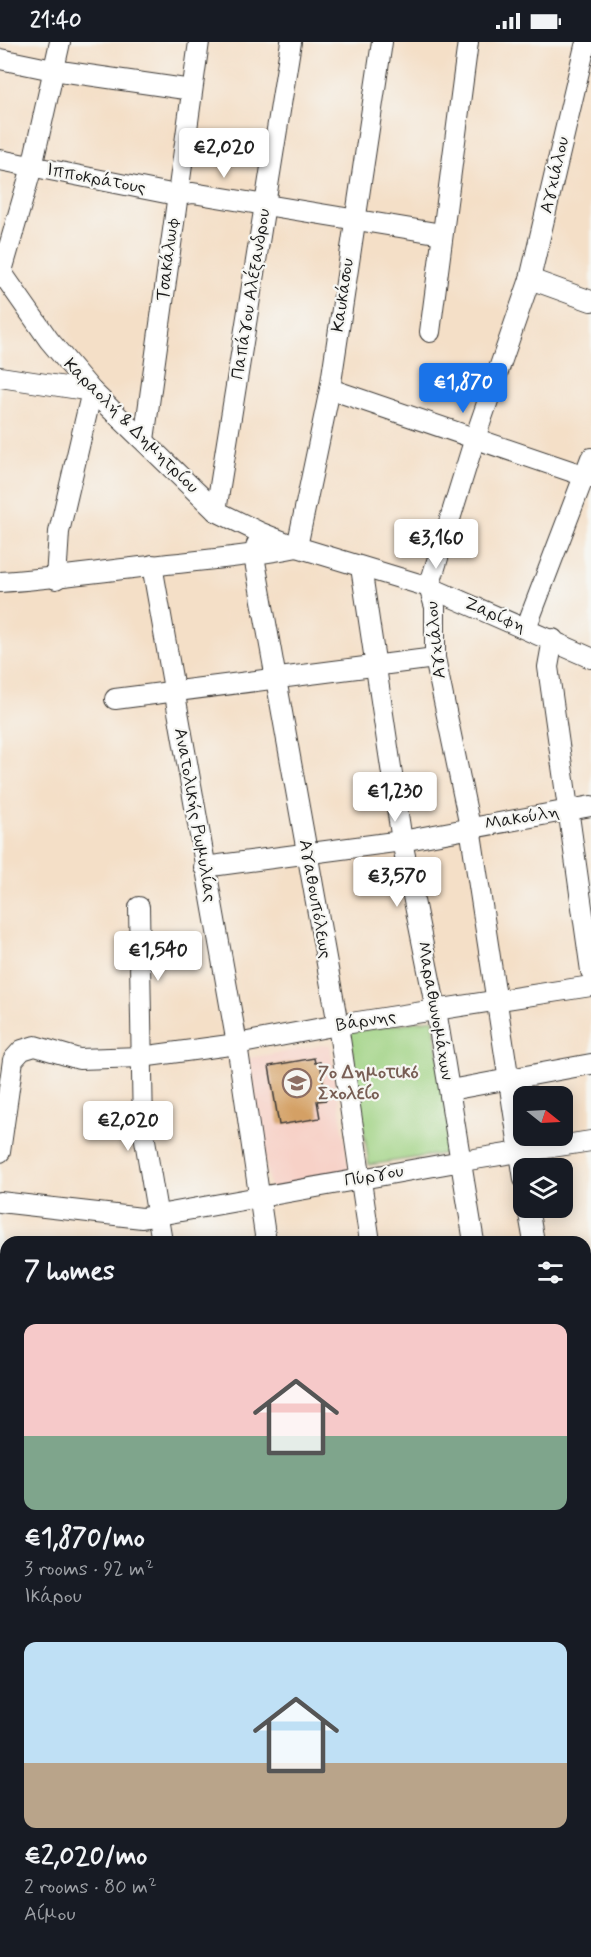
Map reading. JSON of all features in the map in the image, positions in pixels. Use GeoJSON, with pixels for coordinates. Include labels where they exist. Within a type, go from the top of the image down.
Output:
{"type":"FeatureCollection","features":[{"type":"Feature","properties":{"kind":"street"},"geometry":{"type":"LineString","coordinates":[[0,273],[32,167],[60,42]]}},
{"type":"Feature","properties":{"kind":"street","name":"Τσακάλωφ"},"geometry":{"type":"LineString","coordinates":[[144,440],[176,195],[199,42]]}},
{"type":"Feature","properties":{"kind":"street","name":"Παπάγου Αλέξανδρου"},"geometry":{"type":"LineString","coordinates":[[216,511],[291,42]]}},
{"type":"Feature","properties":{"kind":"street","name":"Καυκάσου"},"geometry":{"type":"LineString","coordinates":[[297,547],[330,389],[353,220],[382,42]]}},
{"type":"Feature","properties":{"kind":"street"},"geometry":{"type":"LineString","coordinates":[[430,332],[468,42]]}},
{"type":"Feature","properties":{"kind":"street","name":"Αγχιάλου"},"geometry":{"type":"LineString","coordinates":[[520,1158],[470,827],[435,658],[435,607],[429,587],[475,438],[530,279],[582,45]]}},
{"type":"Feature","properties":{"kind":"street"},"geometry":{"type":"LineString","coordinates":[[0,59],[53,70],[192,90]]}},
{"type":"Feature","properties":{"kind":"street","name":"Ιπποκράτους"},"geometry":{"type":"LineString","coordinates":[[0,160],[176,195],[193,193],[442,234]]}},
{"type":"Feature","properties":{"kind":"street","name":"Καραολή & Δημητρίου"},"geometry":{"type":"LineString","coordinates":[[0,273],[49,340],[92,391],[216,511],[259,532]]}},
{"type":"Feature","properties":{"kind":"street"},"geometry":{"type":"LineString","coordinates":[[530,279],[591,301]]}},
{"type":"Feature","properties":{"kind":"street"},"geometry":{"type":"LineString","coordinates":[[0,376],[92,391],[59,532],[56,579]]}},
{"type":"Feature","properties":{"kind":"street"},"geometry":{"type":"LineString","coordinates":[[330,389],[475,438],[589,470],[526,628]]}},
{"type":"Feature","properties":{"kind":"street"},"geometry":{"type":"LineString","coordinates":[[254,556],[259,532]]}},
{"type":"Feature","properties":{"kind":"street","name":"Ζαρίφη"},"geometry":{"type":"LineString","coordinates":[[259,532],[297,547],[429,587],[553,639],[591,658]]}},
{"type":"Feature","properties":{"kind":"street"},"geometry":{"type":"LineString","coordinates":[[0,582],[56,579],[152,566],[254,556],[297,547]]}},
{"type":"Feature","properties":{"kind":"street","name":"Αγαθουπόλεως"},"geometry":{"type":"LineString","coordinates":[[254,556],[338,1025],[369,1236]]}},
{"type":"Feature","properties":{"kind":"street","name":"Ανατολικής Ρωμυλίας"},"geometry":{"type":"LineString","coordinates":[[152,566],[237,1044],[265,1236]]}},
{"type":"Feature","properties":{"kind":"street","name":"Μαραθωνομάχων"},"geometry":{"type":"LineString","coordinates":[[361,567],[402,841],[436,1010],[473,1236]]}},
{"type":"Feature","properties":{"kind":"street"},"geometry":{"type":"LineString","coordinates":[[553,639],[548,668],[591,971]]}},
{"type":"Feature","properties":{"kind":"street"},"geometry":{"type":"LineString","coordinates":[[115,699],[435,658]]}},
{"type":"Feature","properties":{"kind":"street","name":"Μακούλη"},"geometry":{"type":"LineString","coordinates":[[204,867],[402,841],[591,806]]}},
{"type":"Feature","properties":{"kind":"street"},"geometry":{"type":"LineString","coordinates":[[139,907],[143,1128],[161,1236]]}},
{"type":"Feature","properties":{"kind":"street","name":"Βάρνης"},"geometry":{"type":"LineString","coordinates":[[0,1152],[13,1060],[22,1050],[36,1046],[79,1059],[141,1056],[237,1044],[338,1025],[591,986]]}},
{"type":"Feature","properties":{"kind":"street"},"geometry":{"type":"LineString","coordinates":[[450,1090],[591,1064]]}},
{"type":"Feature","properties":{"kind":"street","name":"Πύργου"},"geometry":{"type":"LineString","coordinates":[[0,1202],[142,1218],[361,1178],[591,1140]]}},
{"type":"Feature","properties":{"kind":"street"},"geometry":{"type":"LineString","coordinates":[[530,1218],[533,1236]]}},
{"type":"Feature","properties":{"kind":"shaded area"},"geometry":{"type":"Polygon","coordinates":[[[330,1044],[350,1176],[270,1189],[249,1058],[330,1044]]]}},
{"type":"Feature","properties":{"kind":"green space"},"geometry":{"type":"Polygon","coordinates":[[[433,1019],[454,1152],[369,1165],[349,1032],[433,1019]]]}},
{"type":"Feature","properties":{"kind":"building","name":"7ο Δημοτικό Σχολείο"},"geometry":{"type":"Polygon","coordinates":[[[314,1058],[315,1063],[320,1062],[326,1100],[317,1101],[320,1118],[279,1125],[269,1066],[314,1058]]]}},
{"type":"Feature","properties":{"kind":"place","name":"7ο Δημοτικό Σχολείο"},"geometry":{"type":"Point","coordinates":[297,1083]}}]}
